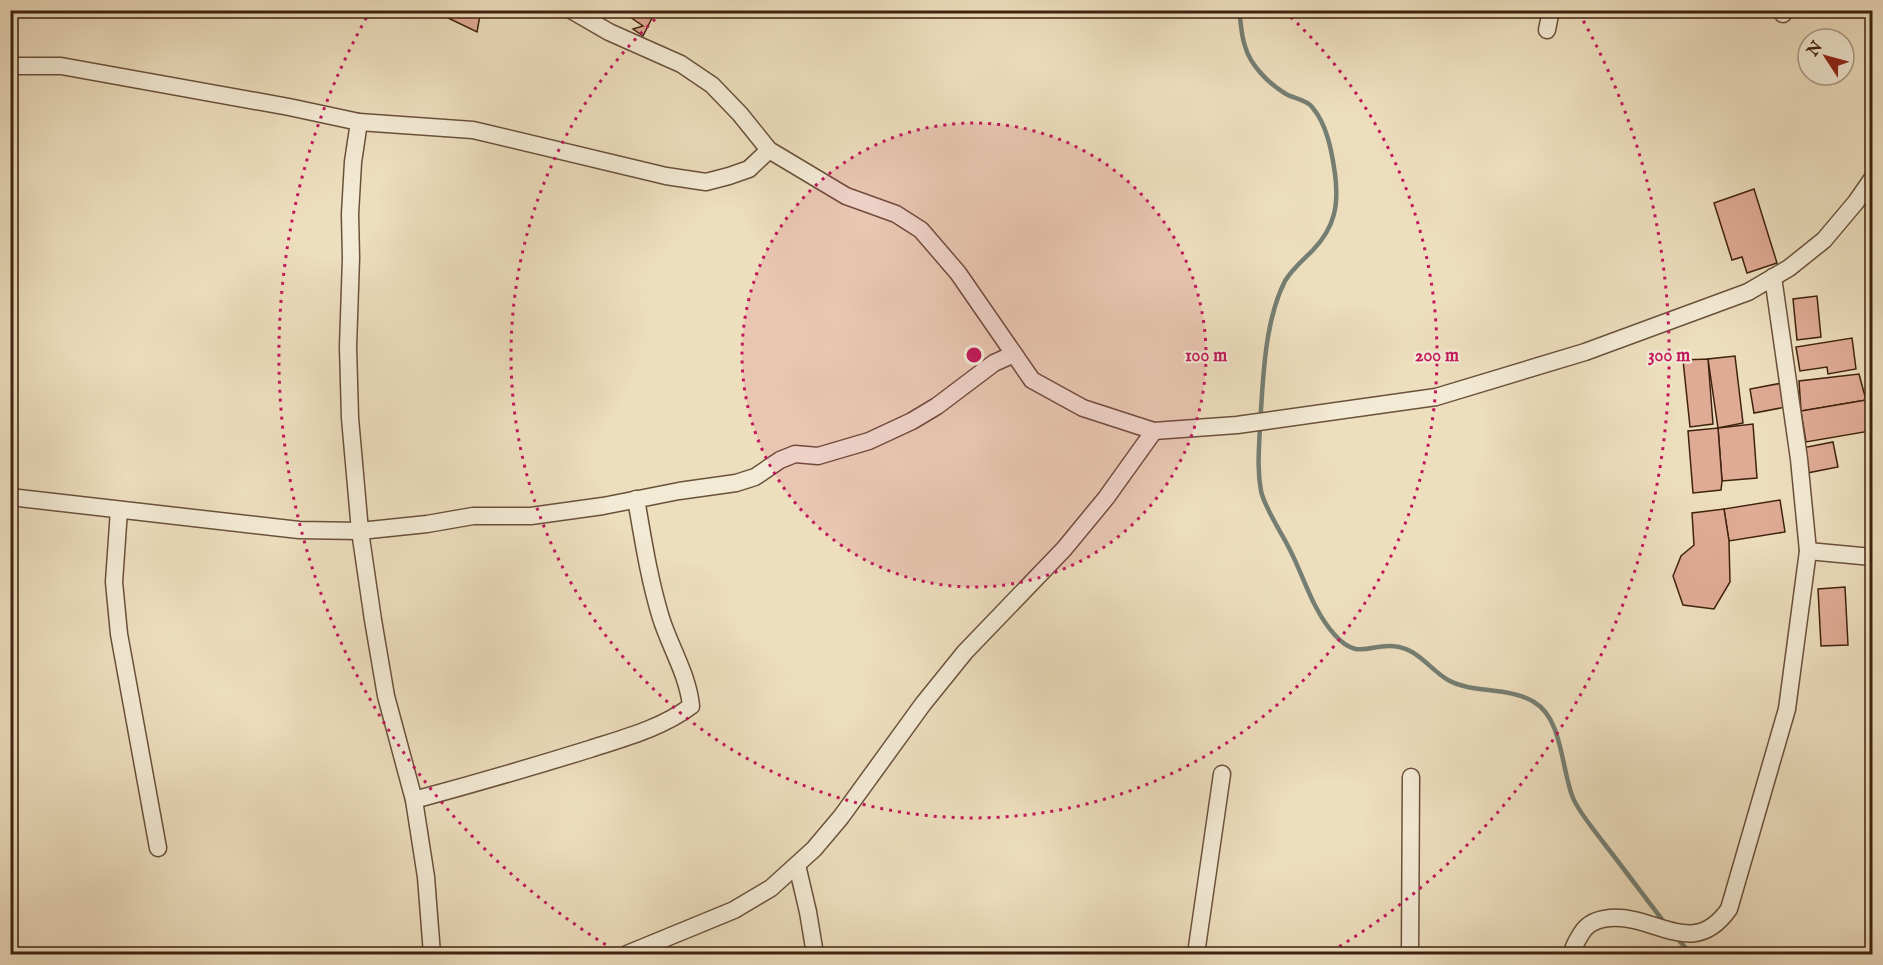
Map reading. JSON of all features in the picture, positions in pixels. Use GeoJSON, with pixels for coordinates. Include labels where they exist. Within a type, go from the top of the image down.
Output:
{"type":"FeatureCollection","features":[{"type":"Feature","properties":{"kind":"street"},"geometry":{"type":"LineString","coordinates":[[571,10],[609,32],[681,64],[704,80],[740,114],[769,150],[846,196],[896,214],[921,230],[958,273],[1032,380],[1083,408],[1154,431],[1237,425],[1436,397],[1585,352],[1749,292],[1789,268],[1824,240],[1872,179]]}},
{"type":"Feature","properties":{"kind":"street"},"geometry":{"type":"LineString","coordinates":[[1547,30],[1551,10]]}},
{"type":"Feature","properties":{"kind":"street"},"geometry":{"type":"LineString","coordinates":[[10,66],[61,66],[359,122],[473,130],[666,176],[706,182],[748,169],[769,150]]}},
{"type":"Feature","properties":{"kind":"street"},"geometry":{"type":"LineString","coordinates":[[359,122],[353,162],[350,214],[348,347],[350,417],[360,531],[386,696],[414,800],[426,877],[432,954]]}},
{"type":"Feature","properties":{"kind":"street"},"geometry":{"type":"LineString","coordinates":[[1572,954],[1572,948],[1584,928],[1595,919],[1632,919],[1672,933],[1699,932],[1719,922],[1729,909],[1787,709],[1808,551],[1799,459],[1773,277]]}},
{"type":"Feature","properties":{"kind":"street"},"geometry":{"type":"LineString","coordinates":[[10,497],[299,530],[360,531],[427,524],[473,516],[531,516],[603,506],[679,491],[736,483],[755,477],[780,460],[795,454],[818,456],[868,441],[912,422],[994,363],[1014,354]]}},
{"type":"Feature","properties":{"kind":"street"},"geometry":{"type":"LineString","coordinates":[[627,954],[734,909],[771,888],[814,849],[841,817],[923,704],[965,652],[1064,549],[1106,498],[1154,431]]}},
{"type":"Feature","properties":{"kind":"street"},"geometry":{"type":"LineString","coordinates":[[414,800],[541,765],[619,740],[676,717],[691,706],[689,693],[661,619],[648,568],[636,499]]}},
{"type":"Feature","properties":{"kind":"street"},"geometry":{"type":"LineString","coordinates":[[119,510],[114,582],[118,623],[158,848]]}},
{"type":"Feature","properties":{"kind":"street"},"geometry":{"type":"LineString","coordinates":[[1808,551],[1872,557]]}},
{"type":"Feature","properties":{"kind":"street"},"geometry":{"type":"LineString","coordinates":[[1196,954],[1222,774]]}},
{"type":"Feature","properties":{"kind":"street"},"geometry":{"type":"LineString","coordinates":[[1410,954],[1411,777]]}},
{"type":"Feature","properties":{"kind":"street"},"geometry":{"type":"LineString","coordinates":[[797,865],[815,954]]}},
{"type":"Feature","properties":{"kind":"building"},"geometry":{"type":"Polygon","coordinates":[[[446,10],[481,10],[477,32],[446,17],[446,10]]]}},
{"type":"Feature","properties":{"kind":"building"},"geometry":{"type":"Polygon","coordinates":[[[620,10],[656,10],[643,36],[633,29],[643,26],[620,10]]]}},
{"type":"Feature","properties":{"kind":"building"},"geometry":{"type":"Polygon","coordinates":[[[1754,189],[1777,263],[1747,273],[1742,257],[1732,260],[1714,203],[1754,189]]]}},
{"type":"Feature","properties":{"kind":"building"},"geometry":{"type":"Polygon","coordinates":[[[1817,296],[1821,337],[1797,340],[1793,299],[1817,296]]]}},
{"type":"Feature","properties":{"kind":"building"},"geometry":{"type":"Polygon","coordinates":[[[1852,338],[1856,369],[1828,374],[1827,367],[1800,371],[1796,347],[1852,338]]]}},
{"type":"Feature","properties":{"kind":"building"},"geometry":{"type":"Polygon","coordinates":[[[1735,356],[1743,423],[1718,428],[1708,359],[1735,356]]]}},
{"type":"Feature","properties":{"kind":"building"},"geometry":{"type":"Polygon","coordinates":[[[1708,359],[1713,424],[1690,427],[1683,360],[1708,359]]]}},
{"type":"Feature","properties":{"kind":"building"},"geometry":{"type":"Polygon","coordinates":[[[1859,374],[1866,400],[1801,411],[1799,381],[1859,374]]]}},
{"type":"Feature","properties":{"kind":"building"},"geometry":{"type":"Polygon","coordinates":[[[1782,383],[1786,407],[1754,413],[1750,389],[1782,383]]]}},
{"type":"Feature","properties":{"kind":"building"},"geometry":{"type":"Polygon","coordinates":[[[1866,400],[1870,431],[1806,442],[1801,411],[1866,400]]]}},
{"type":"Feature","properties":{"kind":"building"},"geometry":{"type":"Polygon","coordinates":[[[1753,424],[1757,478],[1722,481],[1718,428],[1753,424]]]}},
{"type":"Feature","properties":{"kind":"building"},"geometry":{"type":"Polygon","coordinates":[[[1718,428],[1721,490],[1693,493],[1688,431],[1718,428]]]}},
{"type":"Feature","properties":{"kind":"building"},"geometry":{"type":"Polygon","coordinates":[[[1833,442],[1838,467],[1807,473],[1802,448],[1833,442]]]}},
{"type":"Feature","properties":{"kind":"building"},"geometry":{"type":"Polygon","coordinates":[[[1780,500],[1785,532],[1729,541],[1724,509],[1780,500]]]}},
{"type":"Feature","properties":{"kind":"building"},"geometry":{"type":"Polygon","coordinates":[[[1724,509],[1729,541],[1730,582],[1714,609],[1683,605],[1673,576],[1681,556],[1694,545],[1692,513],[1724,509]]]}},
{"type":"Feature","properties":{"kind":"building"},"geometry":{"type":"Polygon","coordinates":[[[1845,587],[1848,645],[1821,646],[1818,589],[1845,587]]]}},
{"type":"Feature","properties":{"kind":"waterway"},"geometry":{"type":"LineString","coordinates":[[1239,10],[1244,42],[1256,67],[1280,90],[1310,105],[1322,122],[1330,148],[1336,185],[1336,206],[1331,224],[1313,250],[1285,281],[1278,297],[1269,333],[1259,451],[1261,491],[1266,505],[1320,615],[1343,643],[1358,649],[1389,646],[1406,649],[1448,680],[1468,687],[1524,697],[1544,710],[1556,732],[1569,786],[1576,804],[1664,922]]}},
{"type":"Feature","properties":{"kind":"waterway"},"geometry":{"type":"LineString","coordinates":[[1675,936],[1691,954]]}}]}
